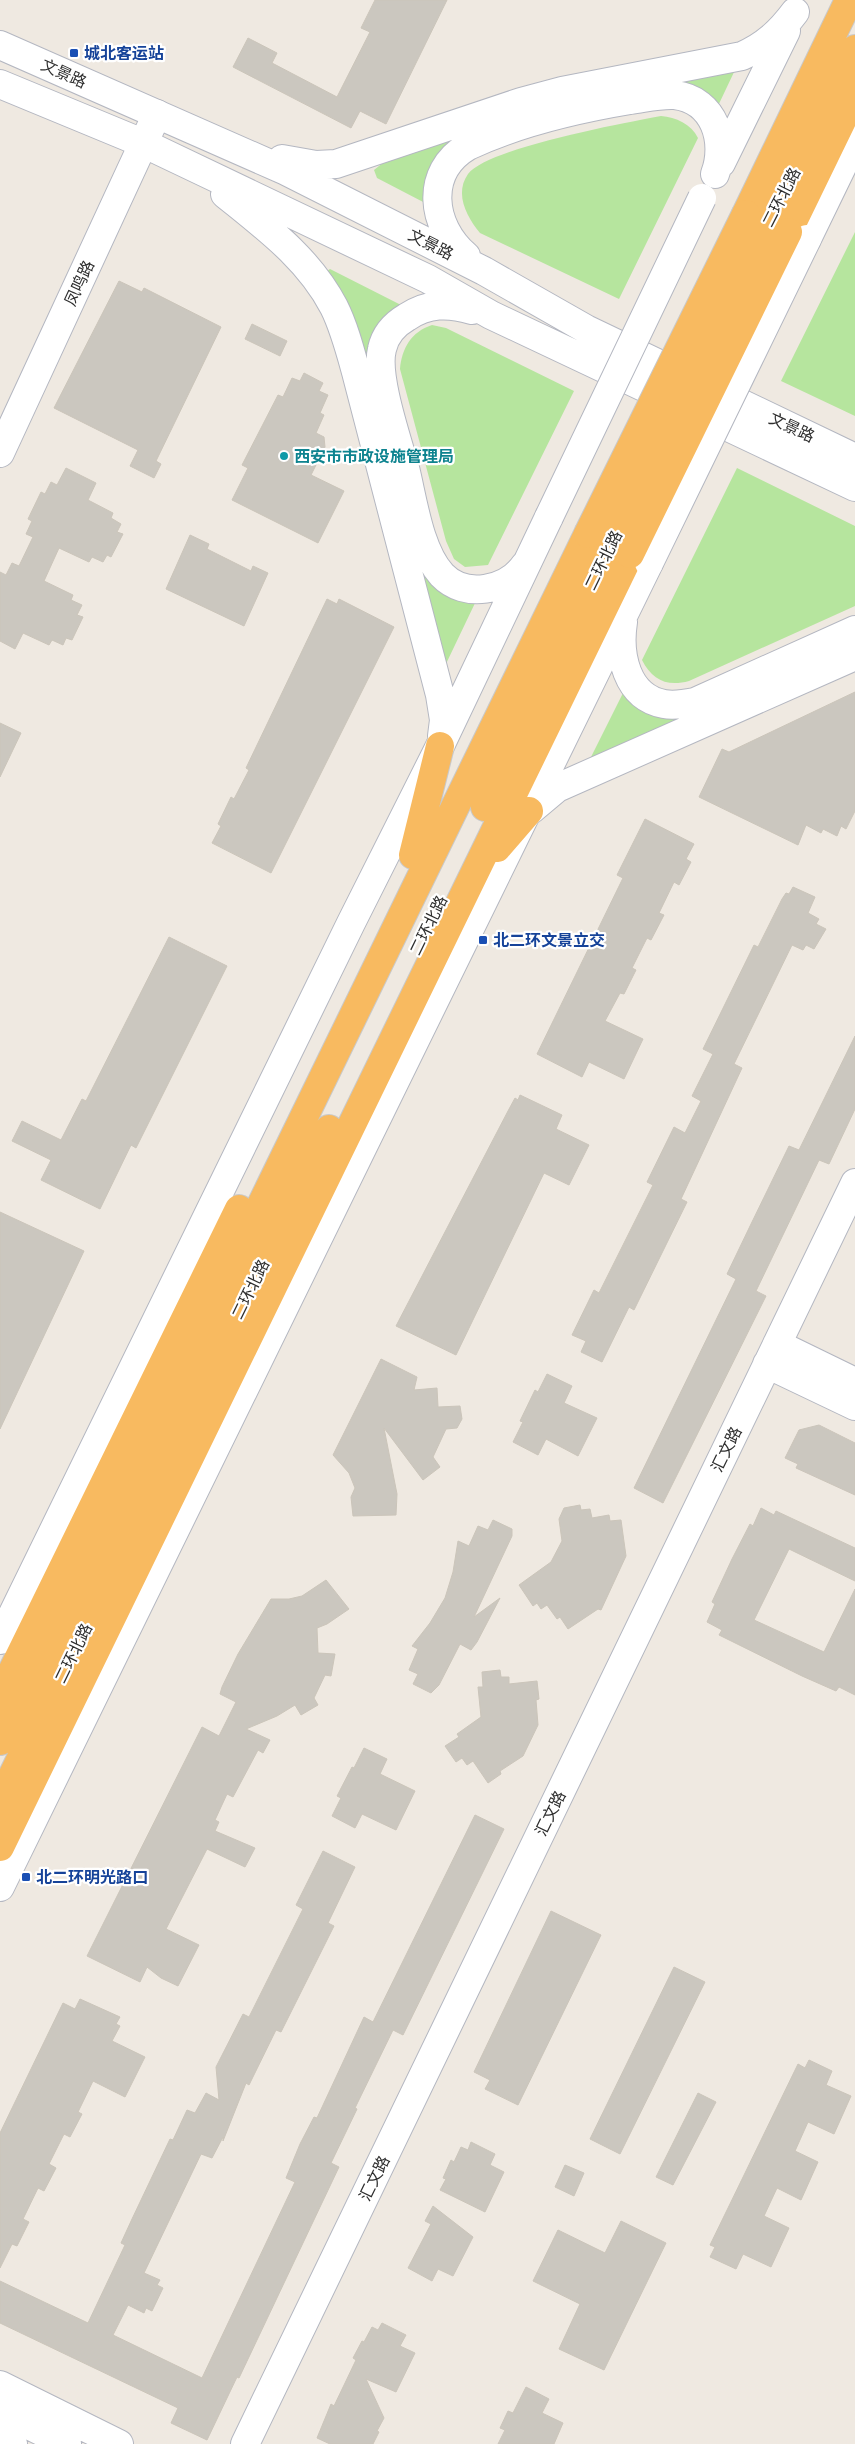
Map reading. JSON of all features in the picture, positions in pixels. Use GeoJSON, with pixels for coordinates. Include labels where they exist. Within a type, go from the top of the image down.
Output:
{"type":"FeatureCollection","features":[{"type":"Feature","properties":{"kind":"highway"},"geometry":{"type":"LineString","coordinates":[[768,223],[828,0]]}},
{"type":"Feature","properties":{"kind":"highway","name":"二环北路"},"geometry":{"type":"LineString","coordinates":[[768,223],[849,0]]}},
{"type":"Feature","properties":{"kind":"highway","name":"二环北路"},"geometry":{"type":"LineString","coordinates":[[0,1741],[134,1466],[600,540],[768,223],[855,49]]}},
{"type":"Feature","properties":{"kind":"highway"},"geometry":{"type":"LineString","coordinates":[[0,1696],[412,854],[600,540],[768,223],[855,94]]}},
{"type":"Feature","properties":{"kind":"highway"},"geometry":{"type":"LineString","coordinates":[[0,1847],[472,875],[600,540]]}},
{"type":"Feature","properties":{"kind":"highway","name":"二环北路"},"geometry":{"type":"LineString","coordinates":[[0,1801],[216,1359],[600,540]]}},
{"type":"Feature","properties":{"kind":"highway"},"geometry":{"type":"LineString","coordinates":[[412,854],[440,746]]}},
{"type":"Feature","properties":{"kind":"highway"},"geometry":{"type":"LineString","coordinates":[[472,875],[529,811]]}},
{"type":"Feature","properties":{"kind":"highway"},"geometry":{"type":"LineString","coordinates":[[216,1359],[285,1263]]}},
{"type":"Feature","properties":{"kind":"highway"},"geometry":{"type":"LineString","coordinates":[[82,1528],[134,1466]]}},
{"type":"Feature","properties":{"kind":"highway"},"geometry":{"type":"LineString","coordinates":[[37,1665],[55,1583]]}},
{"type":"Feature","properties":{"kind":"highway"},"geometry":{"type":"LineString","coordinates":[[36,1772],[59,1680]]}},
{"type":"Feature","properties":{"kind":"main road"},"geometry":{"type":"LineString","coordinates":[[228,145],[295,163],[336,164],[545,95],[603,81],[742,56],[768,41],[781,30],[798,6]]}},
{"type":"Feature","properties":{"kind":"main road"},"geometry":{"type":"LineString","coordinates":[[798,6],[702,198],[600,540],[630,598],[622,633],[621,646],[624,665],[633,684],[643,694],[664,704],[678,705],[695,702],[855,630]]}},
{"type":"Feature","properties":{"kind":"main road","name":"文景路"},"geometry":{"type":"LineString","coordinates":[[0,45],[286,170],[493,276],[586,329],[849,455]]}},
{"type":"Feature","properties":{"kind":"main road","name":"文景路"},"geometry":{"type":"LineString","coordinates":[[0,84],[144,144],[428,279],[490,316],[842,482]]}},
{"type":"Feature","properties":{"kind":"main road"},"geometry":{"type":"LineString","coordinates":[[493,276],[464,254],[445,232],[441,222],[438,197],[440,178],[452,158],[460,151],[479,141],[575,111],[661,95],[674,95],[684,97],[702,107],[716,124],[721,144],[721,155],[715,174]]}},
{"type":"Feature","properties":{"kind":"main road","name":"凤鸣路"},"geometry":{"type":"LineString","coordinates":[[0,452],[157,114]]}},
{"type":"Feature","properties":{"kind":"main road"},"geometry":{"type":"LineString","coordinates":[[768,223],[845,171],[855,140]]}},
{"type":"Feature","properties":{"kind":"main road"},"geometry":{"type":"LineString","coordinates":[[191,167],[279,237],[319,281],[335,309],[356,372],[440,696],[444,720],[440,746]]}},
{"type":"Feature","properties":{"kind":"main road"},"geometry":{"type":"LineString","coordinates":[[490,316],[443,304],[431,306],[412,313],[392,328],[385,338],[381,350],[382,376],[424,541],[437,568],[453,583],[463,588],[483,589],[506,582],[517,574],[529,560],[600,540]]}},
{"type":"Feature","properties":{"kind":"main road"},"geometry":{"type":"LineString","coordinates":[[0,1640],[342,941],[440,746],[529,560]]}},
{"type":"Feature","properties":{"kind":"main road"},"geometry":{"type":"LineString","coordinates":[[0,1887],[529,811],[630,598]]}},
{"type":"Feature","properties":{"kind":"main road"},"geometry":{"type":"LineString","coordinates":[[529,811],[557,788],[855,656]]}},
{"type":"Feature","properties":{"kind":"main road","name":"汇文路"},"geometry":{"type":"LineString","coordinates":[[245,2444],[855,1183]]}},
{"type":"Feature","properties":{"kind":"main road"},"geometry":{"type":"LineString","coordinates":[[772,1354],[855,1382]]}},
{"type":"Feature","properties":{"kind":"main road"},"geometry":{"type":"LineString","coordinates":[[772,1354],[855,1406]]}},
{"type":"Feature","properties":{"kind":"main road"},"geometry":{"type":"LineString","coordinates":[[0,2385],[119,2444]]}},
{"type":"Feature","properties":{"kind":"main road"},"geometry":{"type":"LineString","coordinates":[[0,2411],[67,2444]]}},
{"type":"Feature","properties":{"kind":"main road"},"geometry":{"type":"LineString","coordinates":[[0,2438],[13,2444]]}},
{"type":"Feature","properties":{"kind":"green space"},"geometry":{"type":"Polygon","coordinates":[[[735,70],[717,108],[669,82],[735,70]]]}},
{"type":"Feature","properties":{"kind":"green space"},"geometry":{"type":"Polygon","coordinates":[[[661,116],[682,122],[698,138],[619,299],[480,233],[467,213],[462,197],[464,182],[468,174],[481,164],[501,155],[558,138],[661,116]]]}},
{"type":"Feature","properties":{"kind":"green space"},"geometry":{"type":"Polygon","coordinates":[[[448,140],[451,144],[427,204],[377,178],[374,170],[384,162],[448,140]]]}},
{"type":"Feature","properties":{"kind":"green space"},"geometry":{"type":"Polygon","coordinates":[[[855,232],[855,416],[781,381],[855,232]]]}},
{"type":"Feature","properties":{"kind":"green space"},"geometry":{"type":"Polygon","coordinates":[[[330,269],[401,305],[368,373],[327,271],[330,269]]]}},
{"type":"Feature","properties":{"kind":"green space"},"geometry":{"type":"Polygon","coordinates":[[[432,325],[446,328],[574,391],[488,565],[465,567],[454,559],[446,541],[400,369],[405,348],[413,336],[432,325]]]}},
{"type":"Feature","properties":{"kind":"green space"},"geometry":{"type":"Polygon","coordinates":[[[737,468],[855,526],[855,606],[689,681],[674,683],[661,680],[650,673],[642,660],[737,468]]]}},
{"type":"Feature","properties":{"kind":"green space"},"geometry":{"type":"Polygon","coordinates":[[[420,568],[476,601],[444,668],[420,568]]]}},
{"type":"Feature","properties":{"kind":"green space"},"geometry":{"type":"Polygon","coordinates":[[[623,693],[684,717],[589,761],[623,693]]]}},
{"type":"Feature","properties":{"kind":"building"},"geometry":{"type":"Polygon","coordinates":[[[375,0],[447,0],[386,124],[360,111],[351,128],[233,67],[248,38],[277,53],[272,63],[337,97],[370,32],[361,28],[375,0]]]}},
{"type":"Feature","properties":{"kind":"building"},"geometry":{"type":"Polygon","coordinates":[[[119,281],[142,292],[144,288],[221,327],[156,461],[161,464],[154,478],[130,466],[138,450],[54,408],[119,281]]]}},
{"type":"Feature","properties":{"kind":"building"},"geometry":{"type":"Polygon","coordinates":[[[252,324],[287,341],[280,356],[245,339],[252,324]]]}},
{"type":"Feature","properties":{"kind":"building","name":"西安市市政设施管理局"},"geometry":{"type":"Polygon","coordinates":[[[304,373],[323,383],[319,391],[328,395],[320,413],[324,415],[316,433],[324,437],[325,447],[311,475],[344,491],[318,543],[232,500],[248,468],[242,465],[278,395],[283,397],[292,378],[300,381],[304,373]]]}},
{"type":"Feature","properties":{"kind":"building"},"geometry":{"type":"Polygon","coordinates":[[[66,468],[96,483],[88,500],[113,513],[111,518],[121,524],[117,532],[123,534],[111,557],[107,555],[103,562],[92,557],[89,562],[59,548],[44,581],[73,595],[71,600],[82,605],[77,615],[83,617],[72,640],[66,638],[63,645],[52,640],[49,645],[23,633],[15,649],[0,641],[0,572],[6,575],[12,563],[19,566],[33,537],[26,534],[32,521],[28,519],[41,492],[45,494],[51,482],[57,485],[66,468]]]}},
{"type":"Feature","properties":{"kind":"building"},"geometry":{"type":"Polygon","coordinates":[[[190,535],[209,544],[207,549],[251,571],[253,566],[268,573],[244,626],[166,589],[190,535]]]}},
{"type":"Feature","properties":{"kind":"building"},"geometry":{"type":"Polygon","coordinates":[[[327,599],[337,604],[339,599],[394,627],[271,873],[212,843],[221,826],[218,824],[231,797],[234,799],[249,770],[246,768],[327,599]]]}},
{"type":"Feature","properties":{"kind":"building"},"geometry":{"type":"Polygon","coordinates":[[[855,692],[855,811],[846,829],[841,826],[837,836],[823,829],[821,833],[806,825],[798,845],[699,797],[722,749],[729,752],[855,692]]]}},
{"type":"Feature","properties":{"kind":"building"},"geometry":{"type":"Polygon","coordinates":[[[0,723],[21,733],[0,777],[0,723]]]}},
{"type":"Feature","properties":{"kind":"building"},"geometry":{"type":"Polygon","coordinates":[[[645,819],[694,844],[686,859],[691,862],[679,885],[674,882],[659,913],[664,915],[651,940],[647,938],[632,968],[636,970],[624,994],[620,993],[605,1021],[643,1039],[624,1079],[589,1062],[582,1077],[537,1054],[623,878],[617,875],[645,819]]]}},
{"type":"Feature","properties":{"kind":"building"},"geometry":{"type":"Polygon","coordinates":[[[793,887],[815,897],[808,913],[819,919],[816,924],[826,929],[814,949],[806,945],[803,950],[792,945],[734,1064],[742,1068],[681,1199],[687,1202],[634,1310],[629,1307],[602,1362],[581,1352],[586,1341],[572,1335],[594,1290],[599,1293],[653,1185],[647,1182],[674,1127],[685,1133],[701,1101],[692,1096],[713,1054],[703,1049],[754,945],[758,947],[782,899],[786,893],[789,894],[793,887]]]}},
{"type":"Feature","properties":{"kind":"building"},"geometry":{"type":"Polygon","coordinates":[[[169,937],[227,966],[136,1148],[131,1145],[100,1209],[41,1180],[51,1160],[12,1141],[22,1121],[61,1140],[82,1099],[86,1101],[169,937]]]}},
{"type":"Feature","properties":{"kind":"building"},"geometry":{"type":"Polygon","coordinates":[[[855,1036],[855,1109],[829,1164],[819,1160],[756,1291],[766,1296],[663,1503],[634,1488],[736,1279],[727,1274],[789,1146],[799,1150],[855,1036]]]}},
{"type":"Feature","properties":{"kind":"building"},"geometry":{"type":"Polygon","coordinates":[[[520,1095],[562,1115],[556,1129],[589,1145],[569,1185],[544,1173],[456,1355],[396,1326],[508,1111],[515,1098],[518,1100],[520,1095]]]}},
{"type":"Feature","properties":{"kind":"building"},"geometry":{"type":"Polygon","coordinates":[[[0,1212],[84,1251],[0,1429],[0,1212]]]}},
{"type":"Feature","properties":{"kind":"building"},"geometry":{"type":"Polygon","coordinates":[[[381,1359],[417,1377],[414,1390],[437,1388],[438,1407],[460,1406],[462,1419],[457,1428],[446,1429],[433,1457],[440,1467],[423,1480],[384,1428],[397,1494],[396,1515],[353,1516],[351,1497],[355,1488],[349,1473],[333,1455],[381,1359]]]}},
{"type":"Feature","properties":{"kind":"building"},"geometry":{"type":"Polygon","coordinates":[[[547,1374],[572,1386],[564,1403],[597,1418],[578,1456],[546,1439],[538,1455],[513,1442],[523,1422],[520,1421],[535,1390],[538,1392],[547,1374]]]}},
{"type":"Feature","properties":{"kind":"building"},"geometry":{"type":"Polygon","coordinates":[[[819,1425],[855,1443],[855,1495],[796,1468],[798,1464],[785,1458],[799,1430],[819,1425]]]}},
{"type":"Feature","properties":{"kind":"building"},"geometry":{"type":"Polygon","coordinates":[[[580,1505],[581,1510],[590,1509],[592,1518],[609,1515],[610,1521],[621,1520],[626,1556],[601,1610],[598,1609],[568,1629],[560,1617],[557,1619],[547,1605],[541,1609],[537,1603],[533,1606],[519,1585],[551,1562],[562,1541],[559,1519],[564,1508],[580,1505]]]}},
{"type":"Feature","properties":{"kind":"building"},"geometry":{"type":"Polygon","coordinates":[[[761,1508],[774,1515],[776,1511],[855,1548],[855,1581],[789,1549],[754,1620],[824,1652],[855,1589],[855,1695],[839,1687],[836,1691],[802,1676],[719,1635],[722,1630],[707,1622],[715,1604],[712,1602],[732,1559],[750,1524],[753,1526],[761,1508]]]}},
{"type":"Feature","properties":{"kind":"building"},"geometry":{"type":"Polygon","coordinates":[[[493,1520],[512,1529],[512,1536],[474,1617],[500,1598],[477,1642],[471,1650],[460,1644],[439,1685],[431,1693],[413,1684],[418,1674],[409,1670],[418,1649],[412,1646],[430,1623],[445,1598],[453,1572],[458,1541],[469,1546],[478,1526],[488,1530],[493,1520]]]}},
{"type":"Feature","properties":{"kind":"building"},"geometry":{"type":"Polygon","coordinates":[[[326,1580],[349,1609],[327,1624],[317,1628],[318,1653],[335,1654],[331,1676],[325,1675],[314,1698],[318,1705],[301,1715],[295,1705],[277,1716],[246,1729],[270,1740],[263,1753],[258,1750],[233,1797],[227,1794],[215,1820],[219,1822],[215,1831],[255,1848],[245,1867],[207,1849],[166,1929],[199,1945],[178,1986],[161,1978],[147,1967],[140,1982],[87,1956],[202,1727],[219,1736],[236,1702],[220,1694],[222,1687],[238,1654],[271,1599],[289,1599],[302,1596],[326,1580]]]}},
{"type":"Feature","properties":{"kind":"building"},"geometry":{"type":"Polygon","coordinates":[[[500,1670],[501,1677],[509,1677],[509,1684],[537,1681],[539,1699],[536,1700],[538,1725],[523,1756],[500,1771],[501,1774],[488,1783],[473,1761],[467,1765],[462,1758],[456,1762],[445,1746],[459,1737],[457,1734],[481,1717],[478,1687],[483,1687],[482,1672],[500,1670]]]}},
{"type":"Feature","properties":{"kind":"building"},"geometry":{"type":"Polygon","coordinates":[[[364,1748],[387,1759],[380,1774],[415,1791],[396,1830],[362,1814],[355,1828],[332,1816],[341,1798],[337,1796],[364,1748]]]}},
{"type":"Feature","properties":{"kind":"building"},"geometry":{"type":"Polygon","coordinates":[[[475,1815],[504,1829],[403,2035],[393,2030],[355,2108],[357,2109],[331,2163],[339,2167],[239,2378],[237,2377],[207,2440],[171,2423],[178,2408],[0,2323],[0,2281],[88,2323],[125,2245],[121,2243],[132,2219],[170,2139],[173,2140],[187,2110],[195,2113],[206,2093],[219,2100],[216,2067],[243,2014],[249,2017],[303,1909],[296,1905],[323,1851],[355,1867],[328,1923],[334,1926],[281,2032],[276,2030],[249,2085],[246,2083],[223,2141],[223,2137],[212,2158],[201,2154],[144,2273],[160,2280],[157,2285],[163,2288],[152,2311],[146,2308],[144,2313],[128,2305],[113,2335],[202,2378],[295,2182],[286,2178],[300,2144],[314,2117],[317,2118],[364,2017],[373,2022],[475,1815]]]}},
{"type":"Feature","properties":{"kind":"building"},"geometry":{"type":"Polygon","coordinates":[[[551,1911],[601,1935],[518,2105],[485,2089],[490,2080],[474,2072],[551,1911]]]}},
{"type":"Feature","properties":{"kind":"building"},"geometry":{"type":"Polygon","coordinates":[[[674,1967],[705,1982],[620,2154],[590,2139],[674,1967]]]}},
{"type":"Feature","properties":{"kind":"building"},"geometry":{"type":"Polygon","coordinates":[[[80,1999],[120,2017],[116,2024],[120,2026],[112,2041],[145,2057],[125,2097],[93,2081],[78,2112],[82,2114],[70,2137],[64,2134],[49,2164],[56,2168],[44,2191],[38,2188],[23,2219],[29,2222],[17,2246],[12,2244],[0,2268],[0,2133],[63,2003],[75,2009],[80,1999]]]}},
{"type":"Feature","properties":{"kind":"building"},"geometry":{"type":"Polygon","coordinates":[[[809,2060],[832,2071],[826,2085],[851,2096],[834,2134],[808,2122],[795,2151],[818,2162],[801,2200],[777,2188],[764,2216],[789,2228],[771,2267],[743,2254],[736,2269],[710,2257],[715,2247],[710,2245],[798,2064],[805,2068],[809,2060]]]}},
{"type":"Feature","properties":{"kind":"building"},"geometry":{"type":"Polygon","coordinates":[[[698,2093],[716,2102],[673,2185],[656,2177],[698,2093]]]}},
{"type":"Feature","properties":{"kind":"building"},"geometry":{"type":"Polygon","coordinates":[[[471,2142],[495,2154],[490,2165],[504,2172],[485,2212],[440,2190],[446,2179],[443,2178],[451,2160],[454,2162],[461,2147],[468,2150],[471,2142]]]}},
{"type":"Feature","properties":{"kind":"building"},"geometry":{"type":"Polygon","coordinates":[[[565,2165],[584,2173],[574,2196],[555,2187],[565,2165]]]}},
{"type":"Feature","properties":{"kind":"building"},"geometry":{"type":"Polygon","coordinates":[[[433,2206],[473,2237],[453,2276],[438,2269],[432,2281],[408,2268],[431,2224],[425,2221],[433,2206]]]}},
{"type":"Feature","properties":{"kind":"building"},"geometry":{"type":"Polygon","coordinates":[[[621,2221],[666,2243],[604,2370],[559,2349],[580,2304],[533,2281],[558,2230],[605,2253],[621,2221]]]}},
{"type":"Feature","properties":{"kind":"building"},"geometry":{"type":"Polygon","coordinates":[[[382,2323],[406,2335],[400,2346],[415,2353],[396,2392],[366,2379],[384,2418],[373,2444],[330,2444],[317,2438],[331,2404],[334,2406],[356,2360],[353,2358],[362,2341],[364,2342],[372,2327],[378,2330],[382,2323]]]}},
{"type":"Feature","properties":{"kind":"building"},"geometry":{"type":"Polygon","coordinates":[[[526,2387],[549,2399],[542,2413],[563,2423],[554,2444],[498,2444],[505,2430],[500,2428],[508,2411],[513,2413],[526,2387]]]}},
{"type":"Feature","properties":{"kind":"place","name":"城北客运站"},"geometry":{"type":"Point","coordinates":[74,53]}},
{"type":"Feature","properties":{"kind":"place","name":"西安市市政设施管理局"},"geometry":{"type":"Point","coordinates":[284,456]}},
{"type":"Feature","properties":{"kind":"place","name":"北二环文景立交"},"geometry":{"type":"Point","coordinates":[483,940]}},
{"type":"Feature","properties":{"kind":"place","name":"北二环明光路口"},"geometry":{"type":"Point","coordinates":[26,1877]}}]}
